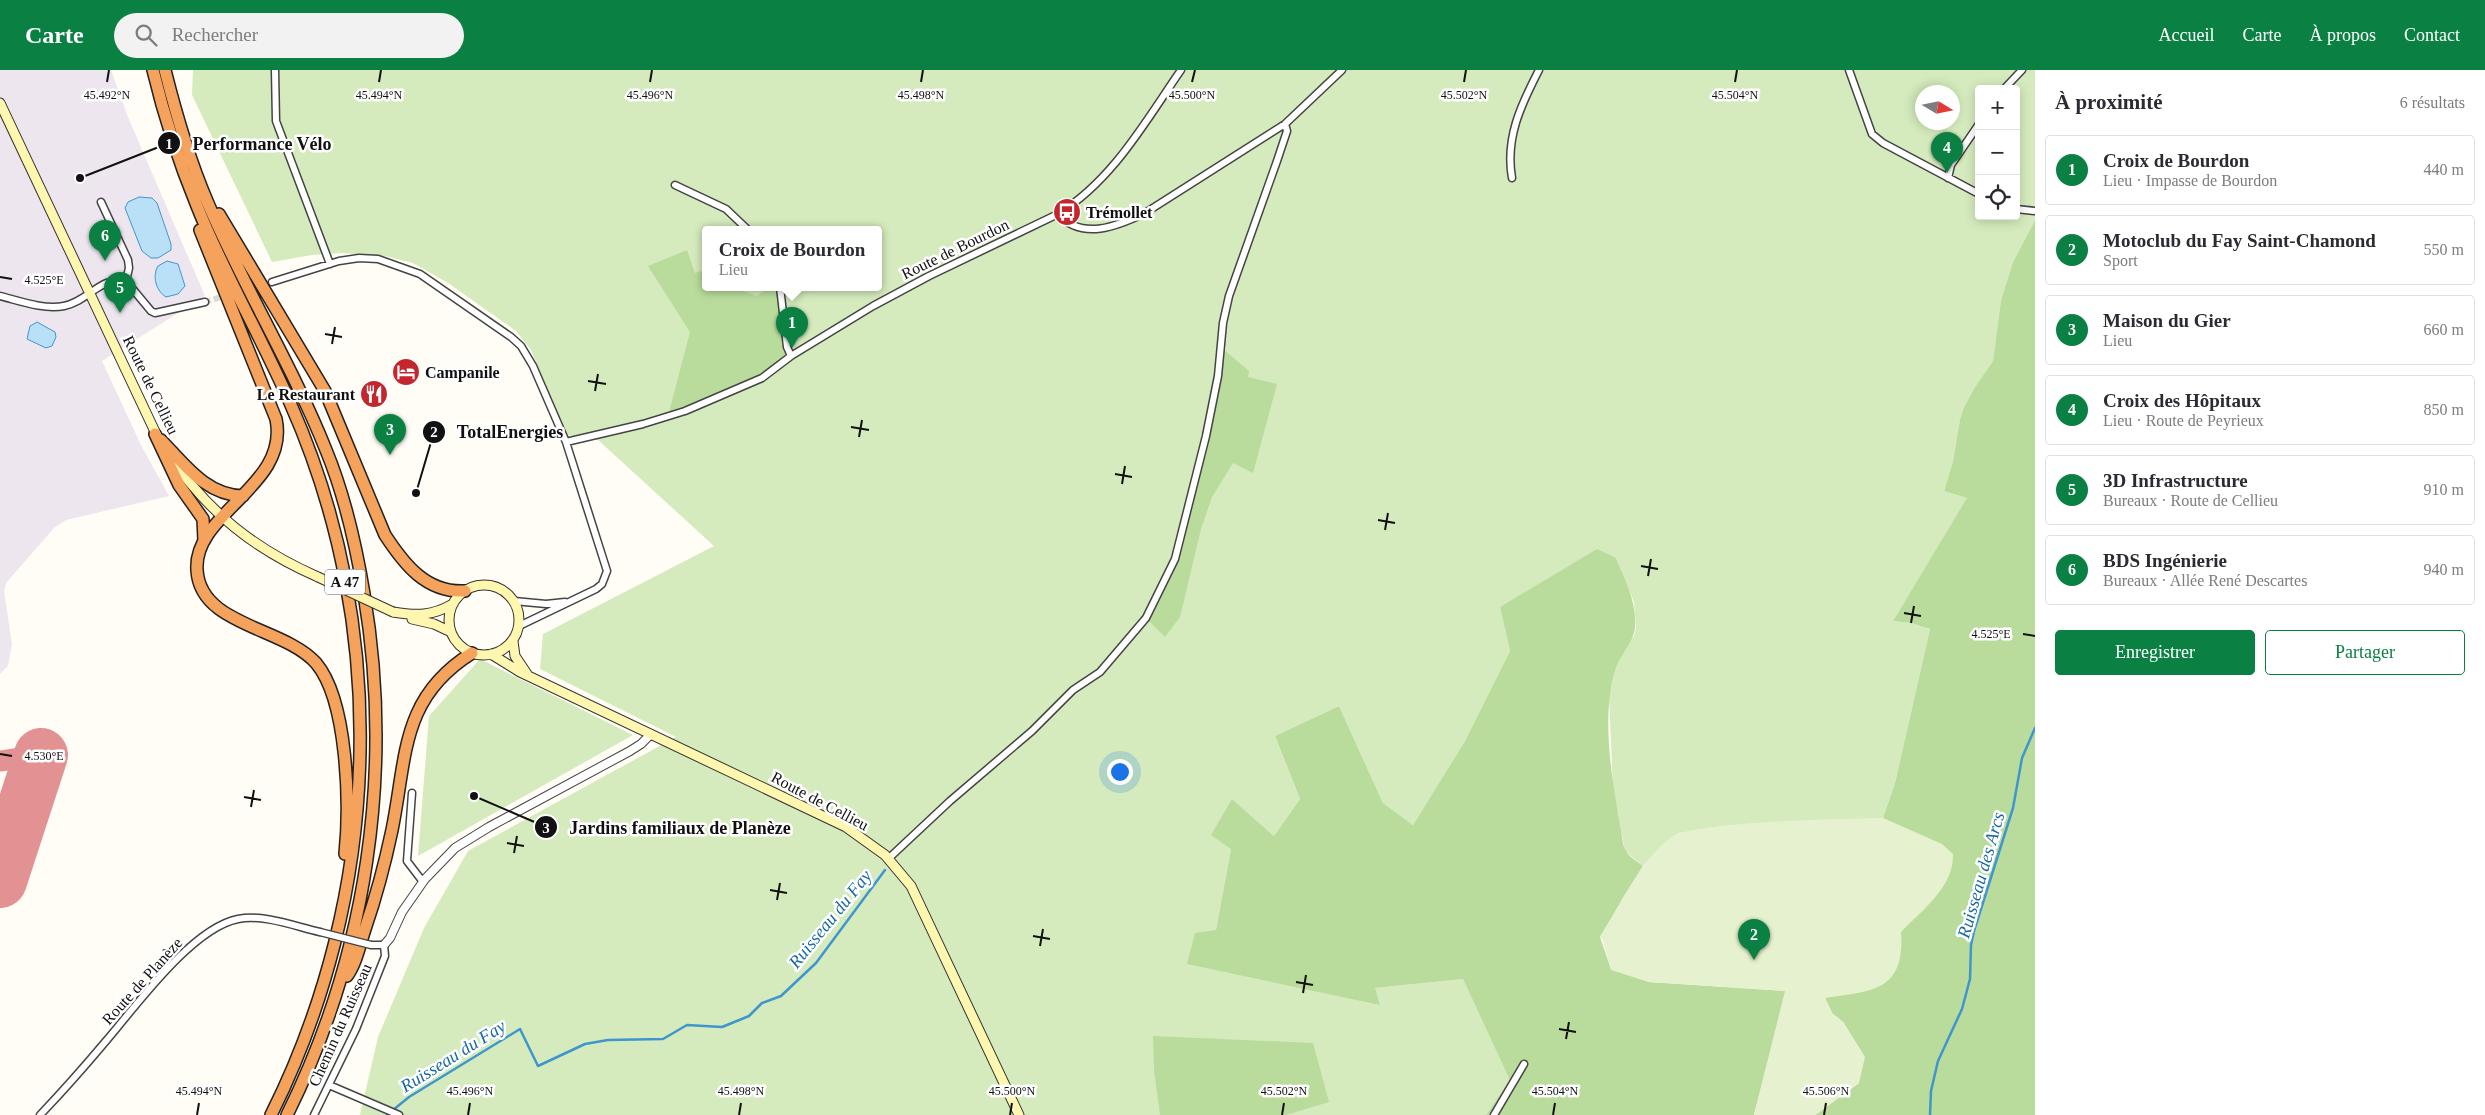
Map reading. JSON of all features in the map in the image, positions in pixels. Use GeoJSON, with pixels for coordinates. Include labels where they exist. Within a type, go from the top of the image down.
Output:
{"type":"FeatureCollection","features":[{"type":"Feature","properties":{"kind":"highway","name":"A 47"},"geometry":{"type":"LineString","coordinates":[[153,70],[174,147],[197,208],[292,406],[319,479],[341,558],[356,649],[360,711],[358,804],[345,898],[322,991],[306,1036],[271,1115]]}},
{"type":"Feature","properties":{"kind":"highway","name":"A 47"},"geometry":{"type":"LineString","coordinates":[[165,70],[182,131],[207,200],[306,404],[327,452],[351,530],[367,612],[375,693],[376,778],[359,905],[337,989],[314,1054],[287,1115]]}},
{"type":"Feature","properties":{"kind":"highway"},"geometry":{"type":"LineString","coordinates":[[207,200],[222,216],[325,391],[370,502],[388,540],[412,570],[425,582],[451,592],[465,590]]}},
{"type":"Feature","properties":{"kind":"highway"},"geometry":{"type":"LineString","coordinates":[[197,208],[197,224],[276,420],[278,432],[273,456],[264,472],[204,541],[197,569],[200,586],[207,599],[222,612],[304,650],[317,664],[328,682],[335,704],[344,749],[347,797],[347,838],[343,876],[345,898]]}},
{"type":"Feature","properties":{"kind":"highway"},"geometry":{"type":"LineString","coordinates":[[155,434],[208,487],[230,496],[243,496]]}},
{"type":"Feature","properties":{"kind":"highway"},"geometry":{"type":"LineString","coordinates":[[155,434],[178,485],[203,519],[204,541]]}},
{"type":"Feature","properties":{"kind":"highway"},"geometry":{"type":"LineString","coordinates":[[337,989],[350,972],[380,879],[392,828],[405,745],[412,723],[437,681],[454,664],[472,653]]}},
{"type":"Feature","properties":{"kind":"main road","name":"Route de Cellieu"},"geometry":{"type":"LineString","coordinates":[[0,103],[155,434],[201,497],[223,519],[260,548],[394,612],[434,624],[451,632]]}},
{"type":"Feature","properties":{"kind":"main road"},"geometry":{"type":"LineString","coordinates":[[513,641],[500,651],[491,654],[472,653],[462,647],[451,632],[449,622],[453,604],[465,590],[474,586],[491,585],[501,589],[514,601],[518,608],[519,626],[513,641],[514,656],[528,676]]}},
{"type":"Feature","properties":{"kind":"main road","name":"Route de Cellieu"},"geometry":{"type":"LineString","coordinates":[[394,612],[416,616],[430,614],[453,604]]}},
{"type":"Feature","properties":{"kind":"main road","name":"Route de Cellieu"},"geometry":{"type":"LineString","coordinates":[[491,654],[528,676],[846,828],[888,859],[911,886],[1019,1115]]}},
{"type":"Feature","properties":{"kind":"street"},"geometry":{"type":"LineString","coordinates":[[275,70],[276,121],[330,264]]}},
{"type":"Feature","properties":{"kind":"street","name":"Route de Bourdon"},"geometry":{"type":"LineString","coordinates":[[565,439],[643,424],[685,411],[762,378],[791,356],[873,306],[929,276],[1058,214],[1074,204],[1119,160],[1181,70]]}},
{"type":"Feature","properties":{"kind":"street"},"geometry":{"type":"LineString","coordinates":[[1058,214],[1064,221],[1074,226],[1086,229],[1100,229],[1125,223],[1145,213],[1285,124],[1342,70]]}},
{"type":"Feature","properties":{"kind":"street"},"geometry":{"type":"LineString","coordinates":[[1512,178],[1510,156],[1512,136],[1523,99],[1539,70]]}},
{"type":"Feature","properties":{"kind":"street"},"geometry":{"type":"LineString","coordinates":[[1849,70],[1872,134],[1883,143],[1975,192]]}},
{"type":"Feature","properties":{"kind":"street"},"geometry":{"type":"LineString","coordinates":[[2008,85],[2022,70]]}},
{"type":"Feature","properties":{"kind":"street"},"geometry":{"type":"LineString","coordinates":[[888,859],[950,801],[1032,731],[1073,690],[1100,672],[1146,618],[1175,559],[1208,427],[1218,376],[1223,323],[1229,296],[1280,154],[1287,132],[1285,124]]}},
{"type":"Feature","properties":{"kind":"street"},"geometry":{"type":"LineString","coordinates":[[1948,178],[1951,165],[1975,130]]}},
{"type":"Feature","properties":{"kind":"street"},"geometry":{"type":"LineString","coordinates":[[675,185],[726,208],[744,226]]}},
{"type":"Feature","properties":{"kind":"street"},"geometry":{"type":"LineString","coordinates":[[101,202],[128,260],[129,268],[126,280]]}},
{"type":"Feature","properties":{"kind":"street"},"geometry":{"type":"LineString","coordinates":[[2020,209],[2035,210]]}},
{"type":"Feature","properties":{"kind":"street"},"geometry":{"type":"LineString","coordinates":[[272,282],[330,264],[359,258],[378,259],[398,264],[427,278],[521,346],[533,366],[565,439],[607,571],[602,584],[519,626]]}},
{"type":"Feature","properties":{"kind":"street"},"geometry":{"type":"LineString","coordinates":[[0,296],[53,308],[66,306],[90,294],[107,281],[126,280]]}},
{"type":"Feature","properties":{"kind":"street"},"geometry":{"type":"LineString","coordinates":[[126,280],[151,311],[155,313],[205,302]]}},
{"type":"Feature","properties":{"kind":"street"},"geometry":{"type":"LineString","coordinates":[[781,291],[788,347],[791,356]]}},
{"type":"Feature","properties":{"kind":"street"},"geometry":{"type":"LineString","coordinates":[[514,601],[546,604],[573,599]]}},
{"type":"Feature","properties":{"kind":"street"},"geometry":{"type":"LineString","coordinates":[[384,945],[390,938],[402,912],[423,882],[455,848],[489,827],[630,751],[641,744],[650,734]]}},
{"type":"Feature","properties":{"kind":"street"},"geometry":{"type":"LineString","coordinates":[[412,793],[408,861],[423,882]]}},
{"type":"Feature","properties":{"kind":"street","name":"Route de Planèze"},"geometry":{"type":"LineString","coordinates":[[40,1115],[167,970],[192,946],[226,922],[247,918],[267,919],[371,945],[384,945]]}},
{"type":"Feature","properties":{"kind":"street","name":"Chemin du Ruisseau"},"geometry":{"type":"LineString","coordinates":[[314,1115],[378,976],[385,956],[384,945]]}},
{"type":"Feature","properties":{"kind":"street"},"geometry":{"type":"LineString","coordinates":[[1494,1115],[1524,1064]]}},
{"type":"Feature","properties":{"kind":"street"},"geometry":{"type":"LineString","coordinates":[[329,1085],[394,1113]]}},
{"type":"Feature","properties":{"kind":"shaded area"},"geometry":{"type":"Polygon","coordinates":[[[0,70],[111,70],[128,117],[205,296],[102,361],[141,445],[169,496],[66,520],[54,528],[6,583],[4,591],[12,644],[8,666],[0,674],[0,70]]]}},
{"type":"Feature","properties":{"kind":"green space"},"geometry":{"type":"Polygon","coordinates":[[[193,70],[2035,70],[2035,220],[2013,262],[2001,300],[1993,361],[1975,387],[1960,419],[1953,461],[1944,491],[1968,498],[1893,621],[1911,623],[1930,629],[1895,783],[1883,818],[1723,826],[1679,833],[1671,838],[1643,866],[1625,851],[1613,789],[1609,697],[1615,669],[1626,645],[1634,636],[1636,628],[1634,602],[1616,558],[1500,607],[1510,651],[1465,741],[1413,825],[1383,803],[1339,706],[1275,736],[1300,799],[1274,836],[1232,799],[1231,849],[1216,930],[1380,1005],[1374,988],[1463,979],[1511,1080],[1486,1115],[360,1115],[378,1037],[424,928],[468,851],[676,737],[540,669],[543,634],[714,546],[598,440],[567,435],[531,350],[516,331],[448,283],[413,263],[385,256],[341,253],[312,255],[272,262],[192,95],[193,70]]]}},
{"type":"Feature","properties":{"kind":"green space"},"geometry":{"type":"Polygon","coordinates":[[[2035,220],[2035,1115],[1815,1115],[1859,1083],[1844,1023],[1832,1013],[1825,998],[1886,852],[1883,818],[1895,783],[1930,629],[1911,623],[1893,621],[1967,498],[1944,491],[1953,461],[1960,419],[1975,387],[1993,361],[2001,300],[2013,262],[2035,220]]]}},
{"type":"Feature","properties":{"kind":"green space"},"geometry":{"type":"Polygon","coordinates":[[[687,250],[695,273],[702,271],[702,291],[743,291],[757,296],[764,291],[778,291],[791,356],[762,378],[668,416],[690,332],[648,266],[687,250]]]}},
{"type":"Feature","properties":{"kind":"green space"},"geometry":{"type":"Polygon","coordinates":[[[1222,348],[1249,371],[1248,377],[1277,384],[1253,473],[1233,463],[1212,497],[1201,529],[1180,617],[1165,637],[1146,618],[1173,565],[1206,436],[1222,348]]]}},
{"type":"Feature","properties":{"kind":"green space"},"geometry":{"type":"Polygon","coordinates":[[[1597,549],[1616,558],[1630,591],[1634,609],[1634,632],[1617,665],[1611,689],[1608,728],[1611,768],[1624,846],[1629,855],[1643,866],[1600,937],[1611,969],[1649,982],[1786,991],[1754,1115],[1486,1115],[1510,1080],[1463,979],[1375,988],[1380,1005],[1187,964],[1195,933],[1216,930],[1231,849],[1211,835],[1232,799],[1274,836],[1300,799],[1275,736],[1339,706],[1383,803],[1413,825],[1465,741],[1510,651],[1500,607],[1597,549]]]}},
{"type":"Feature","properties":{"kind":"green space"},"geometry":{"type":"Polygon","coordinates":[[[480,659],[633,735],[418,856],[429,716],[480,659]]]}},
{"type":"Feature","properties":{"kind":"green space"},"geometry":{"type":"Polygon","coordinates":[[[1883,818],[1942,844],[1953,854],[1952,866],[1943,887],[1901,932],[1901,952],[1897,967],[1891,977],[1882,985],[1871,990],[1825,998],[1832,1013],[1844,1023],[1865,1057],[1859,1083],[1815,1115],[1754,1115],[1785,991],[1649,982],[1611,970],[1603,941],[1600,937],[1623,897],[1649,859],[1670,838],[1684,832],[1737,824],[1883,818]]]}},
{"type":"Feature","properties":{"kind":"green space"},"geometry":{"type":"Polygon","coordinates":[[[1153,1036],[1313,1043],[1329,1102],[1286,1115],[1160,1115],[1154,1070],[1153,1036]]]}},
{"type":"Feature","properties":{"kind":"water"},"geometry":{"type":"Polygon","coordinates":[[[139,197],[152,198],[157,203],[171,244],[171,250],[158,258],[151,258],[142,251],[125,208],[128,202],[139,197]]]}},
{"type":"Feature","properties":{"kind":"water"},"geometry":{"type":"Polygon","coordinates":[[[167,261],[178,264],[185,286],[178,294],[166,297],[157,287],[155,274],[158,266],[167,261]]]}},
{"type":"Feature","properties":{"kind":"water"},"geometry":{"type":"Polygon","coordinates":[[[37,322],[55,332],[56,337],[52,346],[46,348],[27,339],[30,326],[37,322]]]}},
{"type":"Feature","properties":{"kind":"waterway","name":"Ruisseau des Arcs"},"geometry":{"type":"LineString","coordinates":[[1930,1115],[1931,1091],[1938,1061],[1962,1009],[1970,979],[1971,945],[1974,931],[2013,808],[2022,758],[2035,728]]}},
{"type":"Feature","properties":{"kind":"waterway","name":"Ruisseau du Fay"},"geometry":{"type":"LineString","coordinates":[[387,1115],[409,1097],[520,1029],[538,1066],[585,1044],[608,1040],[663,1039],[687,1025],[722,1027],[749,1016],[762,1003],[781,996],[816,963],[885,870]]}},
{"type":"Feature","properties":{"kind":"taxiway"},"geometry":{"type":"LineString","coordinates":[[0,761],[41,755]]}},
{"type":"Feature","properties":{"kind":"runway"},"geometry":{"type":"LineString","coordinates":[[0,881],[41,755]]}},
{"type":"Feature","properties":{"kind":"tunnel"},"geometry":{"type":"LineString","coordinates":[[205,302],[228,295]]}},
{"type":"Feature","properties":{"kind":"place","name":"Croix des Hôpitaux"},"geometry":{"type":"Point","coordinates":[1947,173]}},
{"type":"Feature","properties":{"kind":"place","name":"Performance Vélo"},"geometry":{"type":"Point","coordinates":[80,178]}},
{"type":"Feature","properties":{"kind":"place","name":"Trémollet"},"geometry":{"type":"Point","coordinates":[1067,212]}},
{"type":"Feature","properties":{"kind":"place","name":"BDS Ingénierie"},"geometry":{"type":"Point","coordinates":[105,261]}},
{"type":"Feature","properties":{"kind":"place","name":"3D Infrastructure"},"geometry":{"type":"Point","coordinates":[120,313]}},
{"type":"Feature","properties":{"kind":"place","name":"Croix de Bourdon"},"geometry":{"type":"Point","coordinates":[792,348]}},
{"type":"Feature","properties":{"kind":"place","name":"Campanile"},"geometry":{"type":"Point","coordinates":[406,372]}},
{"type":"Feature","properties":{"kind":"place","name":"Le Restaurant"},"geometry":{"type":"Point","coordinates":[374,394]}},
{"type":"Feature","properties":{"kind":"place","name":"Maison du Gier"},"geometry":{"type":"Point","coordinates":[390,455]}},
{"type":"Feature","properties":{"kind":"place","name":"TotalEnergies"},"geometry":{"type":"Point","coordinates":[416,493]}},
{"type":"Feature","properties":{"kind":"place","name":"Jardins familiaux de Planèze"},"geometry":{"type":"Point","coordinates":[474,796]}},
{"type":"Feature","properties":{"kind":"place","name":"Motoclub du Fay Saint-Chamond"},"geometry":{"type":"Point","coordinates":[1754,960]}}]}
